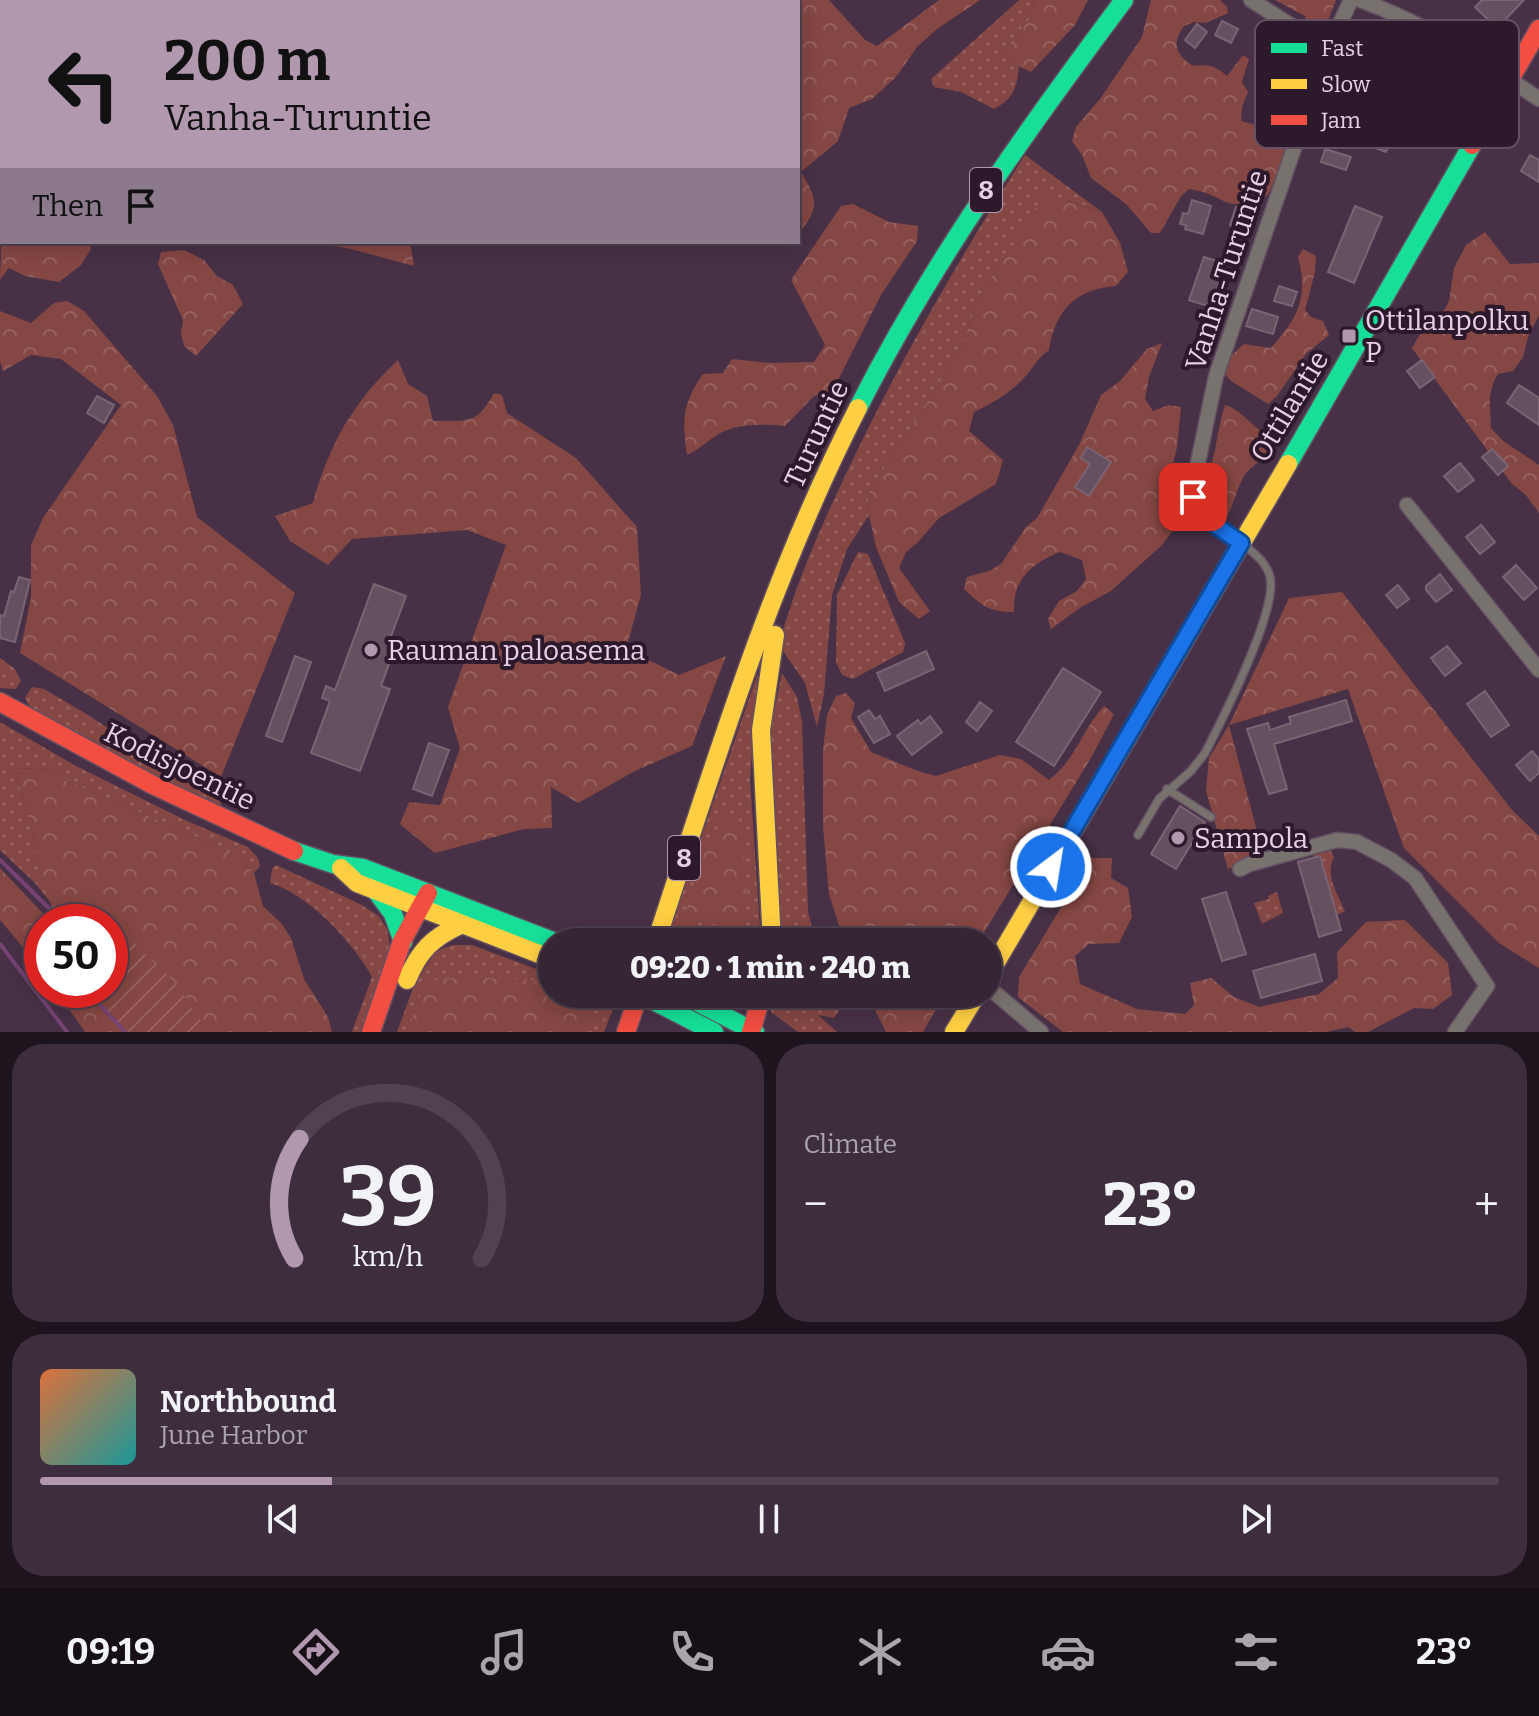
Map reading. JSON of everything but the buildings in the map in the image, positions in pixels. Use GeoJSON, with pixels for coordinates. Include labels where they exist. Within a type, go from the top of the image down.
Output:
{"type":"FeatureCollection","features":[{"type":"Feature","properties":{"kind":"main road","name":"Turuntie"},"geometry":{"type":"LineString","coordinates":[[661,928],[711,773],[786,569],[849,423],[934,266],[1043,109],[1124,0]]}},
{"type":"Feature","properties":{"kind":"main road","name":"Ottilantie"},"geometry":{"type":"LineString","coordinates":[[1519,63],[1539,29]]}},
{"type":"Feature","properties":{"kind":"main road","name":"Ottilantie"},"geometry":{"type":"LineString","coordinates":[[1002,952],[1470,148]]}},
{"type":"Feature","properties":{"kind":"main road"},"geometry":{"type":"LineString","coordinates":[[771,928],[761,730],[786,569]]}},
{"type":"Feature","properties":{"kind":"main road","name":"Kodisjoentie"},"geometry":{"type":"LineString","coordinates":[[0,702],[96,757],[192,805],[341,868],[357,883],[538,937]]}},
{"type":"Feature","properties":{"kind":"main road","name":"Kodisjoentie"},"geometry":{"type":"LineString","coordinates":[[341,868],[363,868],[460,925],[538,954]]}},
{"type":"Feature","properties":{"kind":"main road"},"geometry":{"type":"LineString","coordinates":[[376,891],[399,923],[410,946]]}},
{"type":"Feature","properties":{"kind":"main road"},"geometry":{"type":"LineString","coordinates":[[388,1032],[424,904]]}},
{"type":"Feature","properties":{"kind":"main road"},"geometry":{"type":"LineString","coordinates":[[371,1032],[410,946],[460,925]]}},
{"type":"Feature","properties":{"kind":"main road"},"geometry":{"type":"LineString","coordinates":[[618,1032],[632,1008]]}},
{"type":"Feature","properties":{"kind":"main road"},"geometry":{"type":"LineString","coordinates":[[626,1032],[634,1008]]}},
{"type":"Feature","properties":{"kind":"main road"},"geometry":{"type":"LineString","coordinates":[[670,1008],[714,1032]]}},
{"type":"Feature","properties":{"kind":"main road"},"geometry":{"type":"LineString","coordinates":[[709,1008],[753,1031],[759,1008]]}},
{"type":"Feature","properties":{"kind":"main road"},"geometry":{"type":"LineString","coordinates":[[954,1032],[969,1008]]}},
{"type":"Feature","properties":{"kind":"street"},"geometry":{"type":"LineString","coordinates":[[1251,0],[1282,20]]}},
{"type":"Feature","properties":{"kind":"street","name":"Vanha-Turuntie"},"geometry":{"type":"LineString","coordinates":[[1342,20],[1351,0]]}},
{"type":"Feature","properties":{"kind":"street"},"geometry":{"type":"LineString","coordinates":[[1360,0],[1409,20]]}},
{"type":"Feature","properties":{"kind":"street"},"geometry":{"type":"LineString","coordinates":[[1519,85],[1539,99]]}},
{"type":"Feature","properties":{"kind":"street","name":"Vanha-Turuntie"},"geometry":{"type":"LineString","coordinates":[[1241,543],[1198,510],[1193,497],[1196,472],[1216,376],[1294,148]]}},
{"type":"Feature","properties":{"kind":"street"},"geometry":{"type":"LineString","coordinates":[[1407,505],[1539,670]]}},
{"type":"Feature","properties":{"kind":"street"},"geometry":{"type":"LineString","coordinates":[[1240,869],[1337,840],[1357,842],[1415,878],[1487,986],[1455,1032]]}},
{"type":"Feature","properties":{"kind":"street"},"geometry":{"type":"LineString","coordinates":[[1002,999],[1041,1032]]}},
{"type":"Feature","properties":{"kind":"lane"},"geometry":{"type":"LineString","coordinates":[[1138,835],[1167,789],[1191,771],[1205,753],[1264,622],[1272,589],[1270,574],[1260,558],[1241,543]]}},
{"type":"Feature","properties":{"kind":"lane"},"geometry":{"type":"LineString","coordinates":[[1167,789],[1211,817]]}},
{"type":"Feature","properties":{"kind":"green space"},"geometry":{"type":"Polygon","coordinates":[[[800,0],[829,0],[865,40],[877,46],[939,0],[980,0],[937,29],[917,47],[896,77],[872,99],[849,108],[838,141],[801,172],[813,197],[810,217],[800,231],[800,0]]]}},
{"type":"Feature","properties":{"kind":"green space"},"geometry":{"type":"Polygon","coordinates":[[[1019,0],[1034,0],[1030,18],[1004,51],[1019,67],[1010,97],[994,109],[961,92],[934,87],[931,79],[1019,0]]]}},
{"type":"Feature","properties":{"kind":"green space"},"geometry":{"type":"Polygon","coordinates":[[[1034,0],[1088,0],[1075,25],[1031,72],[1013,64],[1004,51],[1030,18],[1034,0]]]}},
{"type":"Feature","properties":{"kind":"green space"},"geometry":{"type":"Polygon","coordinates":[[[1151,0],[1220,0],[1227,7],[1228,13],[1206,23],[1194,22],[1184,26],[1177,49],[1193,66],[1212,66],[1227,76],[1243,55],[1249,59],[1242,82],[1248,92],[1241,121],[1255,125],[1255,148],[1288,149],[1268,195],[1233,204],[1189,189],[1181,196],[1160,233],[1151,233],[1126,204],[1091,178],[1082,155],[1072,141],[1076,127],[1100,99],[1142,37],[1151,0]]]}},
{"type":"Feature","properties":{"kind":"green space"},"geometry":{"type":"Polygon","coordinates":[[[1275,0],[1336,0],[1328,20],[1306,20],[1305,16],[1275,0]]]}},
{"type":"Feature","properties":{"kind":"green space"},"geometry":{"type":"Polygon","coordinates":[[[1025,155],[1102,212],[1068,201],[1006,256],[982,290],[959,352],[868,494],[869,515],[847,549],[832,595],[824,694],[817,727],[805,683],[779,645],[794,595],[834,500],[895,376],[958,264],[1025,155]]]}},
{"type":"Feature","properties":{"kind":"green space"},"geometry":{"type":"Polygon","coordinates":[[[1044,194],[1102,212],[1120,243],[1128,272],[1116,286],[1090,292],[1070,304],[1056,324],[1049,350],[1012,389],[974,412],[969,431],[1003,460],[996,484],[939,518],[906,552],[899,568],[930,611],[919,619],[899,602],[876,547],[868,494],[959,352],[982,290],[1044,194]]]}},
{"type":"Feature","properties":{"kind":"green space"},"geometry":{"type":"Polygon","coordinates":[[[853,204],[889,222],[918,226],[917,241],[881,295],[832,392],[814,396],[785,426],[757,425],[730,429],[687,455],[685,413],[691,394],[703,374],[723,373],[732,359],[770,363],[814,362],[825,345],[791,280],[841,206],[853,204]]]}},
{"type":"Feature","properties":{"kind":"green space"},"geometry":{"type":"Polygon","coordinates":[[[1485,232],[1510,264],[1539,263],[1539,315],[1528,337],[1523,357],[1513,371],[1498,374],[1494,380],[1490,407],[1491,428],[1503,441],[1539,465],[1539,513],[1525,494],[1512,484],[1412,348],[1426,324],[1441,316],[1449,301],[1454,268],[1466,245],[1485,232]]]}},
{"type":"Feature","properties":{"kind":"green space"},"geometry":{"type":"Polygon","coordinates":[[[1,244],[90,244],[91,249],[81,265],[59,282],[25,276],[9,268],[0,280],[1,244]]]}},
{"type":"Feature","properties":{"kind":"green space"},"geometry":{"type":"Polygon","coordinates":[[[322,244],[410,244],[414,266],[322,244]]]}},
{"type":"Feature","properties":{"kind":"green space"},"geometry":{"type":"Polygon","coordinates":[[[1303,249],[1316,256],[1305,310],[1311,317],[1323,321],[1329,335],[1306,354],[1268,404],[1231,381],[1223,372],[1232,355],[1244,344],[1271,348],[1288,326],[1301,296],[1298,257],[1303,249]]]}},
{"type":"Feature","properties":{"kind":"green space"},"geometry":{"type":"Polygon","coordinates":[[[184,250],[204,260],[217,276],[233,285],[243,304],[196,356],[184,346],[181,334],[183,320],[158,264],[161,252],[184,250]]]}},
{"type":"Feature","properties":{"kind":"green space"},"geometry":{"type":"Polygon","coordinates":[[[67,301],[84,311],[157,396],[173,425],[197,517],[295,593],[221,777],[20,653],[31,597],[31,545],[43,518],[121,405],[61,359],[31,355],[3,371],[0,361],[0,311],[31,323],[54,303],[67,301]]]}},
{"type":"Feature","properties":{"kind":"green space"},"geometry":{"type":"Polygon","coordinates":[[[1162,343],[1149,377],[1145,399],[1153,411],[1169,405],[1181,407],[1177,447],[1165,498],[1175,514],[1175,528],[1162,545],[1111,591],[1081,607],[1051,629],[1048,619],[1059,601],[1077,591],[1086,579],[1082,560],[1060,552],[1033,567],[1016,591],[1014,612],[998,611],[981,604],[964,589],[967,577],[1001,564],[1026,527],[1037,518],[1079,445],[1101,395],[1120,381],[1147,349],[1162,343]]]}},
{"type":"Feature","properties":{"kind":"green space"},"geometry":{"type":"Polygon","coordinates":[[[398,360],[408,384],[427,396],[433,421],[470,419],[482,411],[494,393],[502,395],[507,413],[576,458],[637,527],[641,595],[626,649],[679,675],[726,656],[692,746],[635,771],[578,803],[551,787],[552,828],[524,829],[435,853],[400,824],[409,802],[440,805],[460,748],[448,707],[506,545],[467,530],[352,539],[328,565],[290,541],[275,516],[313,503],[327,462],[345,425],[368,391],[398,360]]]}},
{"type":"Feature","properties":{"kind":"green space"},"geometry":{"type":"Polygon","coordinates":[[[1225,405],[1271,436],[1267,452],[1243,478],[1224,521],[1211,507],[1208,488],[1225,405]]]}},
{"type":"Feature","properties":{"kind":"green space"},"geometry":{"type":"Polygon","coordinates":[[[858,552],[868,554],[905,643],[903,652],[853,679],[842,675],[836,662],[837,595],[858,552]]]}},
{"type":"Feature","properties":{"kind":"green space"},"geometry":{"type":"Polygon","coordinates":[[[1342,592],[1512,810],[1539,836],[1539,968],[1499,943],[1404,848],[1348,689],[1229,725],[1289,598],[1342,592]]]}},
{"type":"Feature","properties":{"kind":"green space"},"geometry":{"type":"Polygon","coordinates":[[[0,658],[15,669],[21,681],[16,689],[0,688],[0,658]]]}},
{"type":"Feature","properties":{"kind":"green space"},"geometry":{"type":"Polygon","coordinates":[[[758,673],[750,779],[760,928],[670,928],[758,673]]]}},
{"type":"Feature","properties":{"kind":"green space"},"geometry":{"type":"Polygon","coordinates":[[[782,673],[797,697],[802,722],[808,912],[812,928],[777,928],[767,745],[782,673]]]}},
{"type":"Feature","properties":{"kind":"green space"},"geometry":{"type":"Polygon","coordinates":[[[32,687],[44,689],[85,713],[221,802],[221,806],[142,769],[31,709],[25,698],[32,687]]]}},
{"type":"Feature","properties":{"kind":"green space"},"geometry":{"type":"Polygon","coordinates":[[[846,693],[855,703],[851,718],[871,752],[936,776],[1000,755],[1021,759],[1049,780],[1067,762],[1104,706],[1114,714],[1091,758],[987,928],[840,928],[829,894],[823,827],[823,750],[827,715],[836,696],[846,693]]]}},
{"type":"Feature","properties":{"kind":"green space"},"geometry":{"type":"Polygon","coordinates":[[[0,722],[76,766],[187,821],[248,847],[258,858],[260,866],[254,873],[242,861],[217,846],[65,780],[56,770],[15,768],[38,866],[52,904],[0,850],[0,722]]]}},
{"type":"Feature","properties":{"kind":"green space"},"geometry":{"type":"Polygon","coordinates":[[[1229,725],[1263,854],[1228,869],[1206,791],[1209,758],[1229,725]]]}},
{"type":"Feature","properties":{"kind":"green space"},"geometry":{"type":"Polygon","coordinates":[[[15,768],[56,770],[65,780],[217,846],[242,861],[254,873],[263,906],[282,924],[291,938],[304,979],[328,1017],[332,1032],[208,1032],[128,948],[128,904],[75,904],[71,901],[51,904],[38,866],[15,768]]]}},
{"type":"Feature","properties":{"kind":"green space"},"geometry":{"type":"Polygon","coordinates":[[[724,814],[732,814],[739,819],[747,881],[742,928],[717,928],[700,914],[693,928],[680,928],[701,861],[724,814]]]}},
{"type":"Feature","properties":{"kind":"green space"},"geometry":{"type":"Polygon","coordinates":[[[1327,842],[1334,858],[1331,878],[1345,911],[1337,915],[1320,857],[1314,858],[1313,845],[1327,842]]]}},
{"type":"Feature","properties":{"kind":"green space"},"geometry":{"type":"Polygon","coordinates":[[[1091,858],[1112,858],[1111,878],[1128,888],[1132,917],[1119,943],[1089,944],[1075,956],[1080,984],[1137,1009],[1185,1014],[1194,1005],[1190,983],[1211,978],[1234,997],[1259,1007],[1319,994],[1338,978],[1337,952],[1366,922],[1405,920],[1448,963],[1452,995],[1433,1009],[1414,1008],[1368,1032],[1355,1032],[1348,1027],[1327,1032],[1063,1032],[1018,997],[1019,977],[1091,858]]]}},
{"type":"Feature","properties":{"kind":"green space"},"geometry":{"type":"Polygon","coordinates":[[[276,865],[360,904],[379,916],[387,929],[390,947],[363,1032],[352,1032],[372,977],[353,949],[314,908],[270,883],[272,869],[276,865]]]}},
{"type":"Feature","properties":{"kind":"green space"},"geometry":{"type":"Polygon","coordinates":[[[0,868],[34,904],[24,904],[24,949],[0,920],[0,868]]]}},
{"type":"Feature","properties":{"kind":"green space"},"geometry":{"type":"Polygon","coordinates":[[[1277,892],[1283,913],[1262,924],[1254,903],[1269,899],[1268,896],[1277,892]]]}},
{"type":"Feature","properties":{"kind":"green space"},"geometry":{"type":"Polygon","coordinates":[[[128,938],[177,985],[208,1032],[125,1032],[103,1008],[128,1008],[128,938]]]}},
{"type":"Feature","properties":{"kind":"green space"},"geometry":{"type":"Polygon","coordinates":[[[453,945],[472,945],[538,970],[538,1008],[613,1008],[604,1032],[397,1032],[415,983],[436,951],[453,945]]]}},
{"type":"Feature","properties":{"kind":"green space"},"geometry":{"type":"Polygon","coordinates":[[[460,977],[532,980],[538,983],[538,1008],[586,1008],[597,1020],[592,1032],[408,1032],[421,991],[429,981],[460,977]]]}},
{"type":"Feature","properties":{"kind":"green space"},"geometry":{"type":"Polygon","coordinates":[[[68,1008],[103,1008],[125,1032],[85,1032],[68,1008]]]}},
{"type":"Feature","properties":{"kind":"green space"},"geometry":{"type":"Polygon","coordinates":[[[771,1008],[838,1008],[834,1018],[818,1015],[837,1032],[798,1032],[771,1012],[771,1008]]]}},
{"type":"Feature","properties":{"kind":"green space"},"geometry":{"type":"Polygon","coordinates":[[[874,1008],[937,1008],[923,1032],[886,1032],[874,1008]]]}},
{"type":"Feature","properties":{"kind":"waterway"},"geometry":{"type":"LineString","coordinates":[[0,860],[45,904]]}},
{"type":"Feature","properties":{"kind":"waterway"},"geometry":{"type":"LineString","coordinates":[[0,944],[67,1032]]}},
{"type":"Feature","properties":{"kind":"waterway"},"geometry":{"type":"LineString","coordinates":[[103,1008],[125,1032]]}},
{"type":"Feature","properties":{"kind":"traffic: fast"},"geometry":{"type":"LineString","coordinates":[[858,408],[917,301],[982,198],[1124,0]]}},
{"type":"Feature","properties":{"kind":"traffic: fast"},"geometry":{"type":"LineString","coordinates":[[1288,464],[1470,148]]}},
{"type":"Feature","properties":{"kind":"traffic: fast"},"geometry":{"type":"LineString","coordinates":[[294,851],[333,864],[363,868],[538,935]]}},
{"type":"Feature","properties":{"kind":"traffic: fast"},"geometry":{"type":"LineString","coordinates":[[376,891],[393,914],[403,942]]}},
{"type":"Feature","properties":{"kind":"traffic: fast"},"geometry":{"type":"LineString","coordinates":[[667,1008],[714,1032]]}},
{"type":"Feature","properties":{"kind":"traffic: fast"},"geometry":{"type":"LineString","coordinates":[[709,1008],[755,1032]]}},
{"type":"Feature","properties":{"kind":"traffic: slow"},"geometry":{"type":"LineString","coordinates":[[661,928],[771,604],[798,537],[858,408]]}},
{"type":"Feature","properties":{"kind":"traffic: slow"},"geometry":{"type":"LineString","coordinates":[[1002,952],[1288,464]]}},
{"type":"Feature","properties":{"kind":"traffic: slow"},"geometry":{"type":"LineString","coordinates":[[771,928],[761,730],[775,635]]}},
{"type":"Feature","properties":{"kind":"traffic: slow"},"geometry":{"type":"LineString","coordinates":[[341,868],[357,883],[538,954]]}},
{"type":"Feature","properties":{"kind":"traffic: slow"},"geometry":{"type":"LineString","coordinates":[[407,980],[428,946],[460,925]]}},
{"type":"Feature","properties":{"kind":"traffic: slow"},"geometry":{"type":"LineString","coordinates":[[954,1032],[969,1008]]}},
{"type":"Feature","properties":{"kind":"traffic: jam"},"geometry":{"type":"LineString","coordinates":[[1519,64],[1539,29]]}},
{"type":"Feature","properties":{"kind":"traffic: jam"},"geometry":{"type":"LineString","coordinates":[[0,702],[153,785],[294,851]]}},
{"type":"Feature","properties":{"kind":"traffic: jam"},"geometry":{"type":"LineString","coordinates":[[371,1032],[402,941],[428,893]]}},
{"type":"Feature","properties":{"kind":"traffic: jam"},"geometry":{"type":"LineString","coordinates":[[626,1032],[634,1008]]}},
{"type":"Feature","properties":{"kind":"traffic: jam"},"geometry":{"type":"LineString","coordinates":[[751,1032],[758,1008]]}},
{"type":"Feature","properties":{"kind":"place","name":"Ottilanpolku P"},"geometry":{"type":"Point","coordinates":[1349,336]}},
{"type":"Feature","properties":{"kind":"place","name":"Rauman paloasema"},"geometry":{"type":"Point","coordinates":[371,650]}},
{"type":"Feature","properties":{"kind":"place","name":"Sampola"},"geometry":{"type":"Point","coordinates":[1178,838]}},
{"type":"Feature","properties":{"kind":"route"},"geometry":{"type":"LineString","coordinates":[[1051,867],[1241,543],[1205,518],[1193,497]]}}]}
